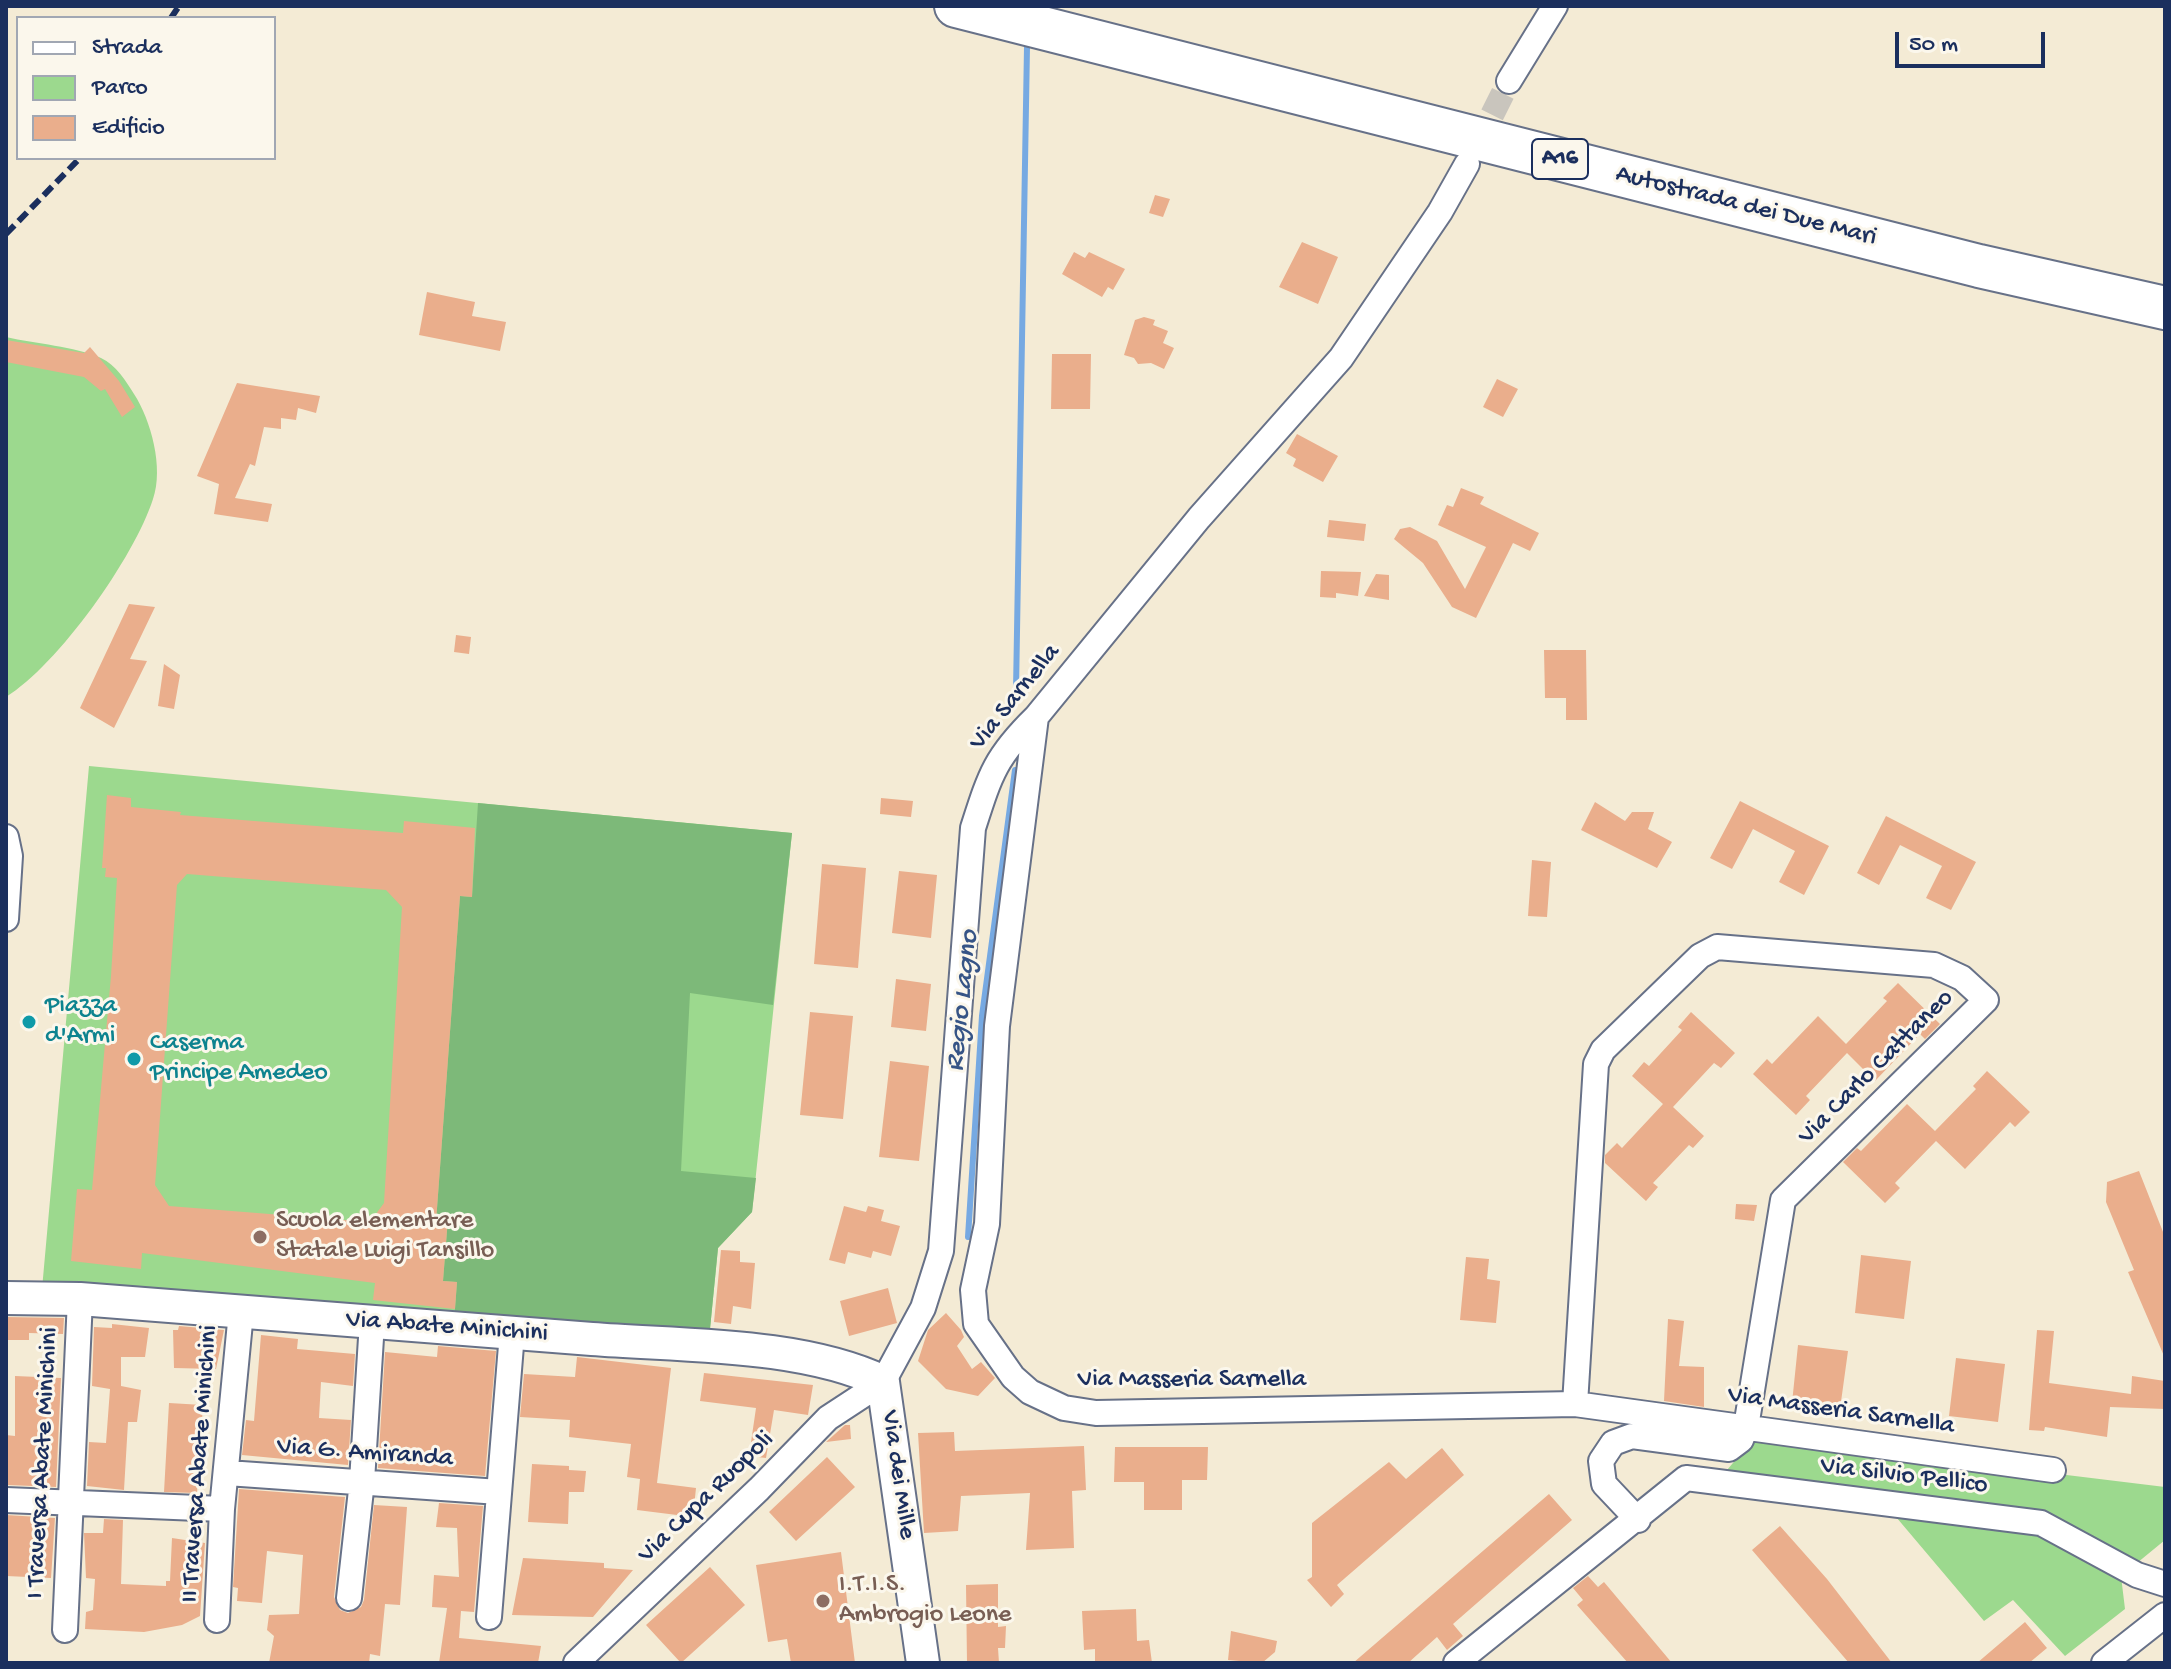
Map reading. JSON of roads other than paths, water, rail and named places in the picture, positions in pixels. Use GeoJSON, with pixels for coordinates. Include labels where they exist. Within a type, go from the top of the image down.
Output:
{"type":"FeatureCollection","features":[{"type":"Feature","properties":{"kind":"highway","name":"Autostrada dei Due Mari"},"geometry":{"type":"LineString","coordinates":[[956,6],[1964,262],[2165,308]]}},
{"type":"Feature","properties":{"kind":"highway","name":"Autostrada dei Due Mari"},"geometry":{"type":"LineString","coordinates":[[1064,6],[1985,240],[2165,281]]}},
{"type":"Feature","properties":{"kind":"street"},"geometry":{"type":"LineString","coordinates":[[1509,81],[1555,6]]}},
{"type":"Feature","properties":{"kind":"street","name":"Via Sarnella"},"geometry":{"type":"LineString","coordinates":[[883,1382],[928,1298],[941,1251],[973,828],[991,771],[1005,747],[1036,717],[1199,518],[1341,358],[1440,212],[1467,164]]}},
{"type":"Feature","properties":{"kind":"street","name":"Via Masseria Sarnella"},"geometry":{"type":"LineString","coordinates":[[1036,717],[1007,926],[997,1026],[987,1224],[973,1290],[976,1324],[1013,1377],[1030,1392],[1064,1408],[1096,1413],[1575,1404],[2053,1470]]}},
{"type":"Feature","properties":{"kind":"street"},"geometry":{"type":"LineString","coordinates":[[6,837],[10,856],[6,919]]}},
{"type":"Feature","properties":{"kind":"street","name":"Via Carlo Cattaneo"},"geometry":{"type":"LineString","coordinates":[[1575,1404],[1596,1064],[1603,1050],[1700,956],[1717,947],[1934,965],[1962,978],[1986,1000],[1783,1200],[1746,1427]]}},
{"type":"Feature","properties":{"kind":"street"},"geometry":{"type":"LineString","coordinates":[[941,1251],[978,1256]]}},
{"type":"Feature","properties":{"kind":"street","name":"Via Abate Minichini"},"geometry":{"type":"LineString","coordinates":[[6,1298],[80,1299],[808,1357],[851,1366],[883,1382]]}},
{"type":"Feature","properties":{"kind":"street","name":"I Traversa Abate Minichini"},"geometry":{"type":"LineString","coordinates":[[65,1630],[68,1504],[80,1299]]}},
{"type":"Feature","properties":{"kind":"street","name":"II Traversa Abate Minichini"},"geometry":{"type":"LineString","coordinates":[[217,1620],[222,1509],[241,1312]]}},
{"type":"Feature","properties":{"kind":"street"},"geometry":{"type":"LineString","coordinates":[[349,1598],[362,1481],[372,1322]]}},
{"type":"Feature","properties":{"kind":"street"},"geometry":{"type":"LineString","coordinates":[[489,1617],[512,1333]]}},
{"type":"Feature","properties":{"kind":"street","name":"Via Cupa Ruopoli"},"geometry":{"type":"LineString","coordinates":[[576,1663],[759,1489],[828,1418],[883,1382]]}},
{"type":"Feature","properties":{"kind":"street","name":"Via dei Mille"},"geometry":{"type":"LineString","coordinates":[[883,1382],[923,1663]]}},
{"type":"Feature","properties":{"kind":"street"},"geometry":{"type":"LineString","coordinates":[[1638,1520],[1604,1484],[1601,1461],[1613,1443],[1632,1436],[1729,1449],[1741,1440],[1746,1427]]}},
{"type":"Feature","properties":{"kind":"street","name":"Via G. Amiranda"},"geometry":{"type":"LineString","coordinates":[[227,1473],[499,1492]]}},
{"type":"Feature","properties":{"kind":"street","name":"Via Silvio Pellico"},"geometry":{"type":"LineString","coordinates":[[1456,1663],[1638,1520],[1686,1478],[2041,1523],[2137,1575],[2165,1584]]}},
{"type":"Feature","properties":{"kind":"street"},"geometry":{"type":"LineString","coordinates":[[6,1500],[222,1509]]}},
{"type":"Feature","properties":{"kind":"street"},"geometry":{"type":"LineString","coordinates":[[2104,1663],[2165,1615]]}},
{"type":"Feature","properties":{"kind":"waterway"},"geometry":{"type":"LineString","coordinates":[[1016,690],[1027,47]]}},
{"type":"Feature","properties":{"kind":"waterway","name":"Regio Lagno"},"geometry":{"type":"LineString","coordinates":[[968,1237],[982,1016],[1015,770]]}},
{"type":"Feature","properties":{"kind":"tunnel"},"geometry":{"type":"LineString","coordinates":[[1476,147],[1509,81]]}},
{"type":"Feature","properties":{"kind":"railway"},"geometry":{"type":"LineString","coordinates":[[172,16],[179,6]]}},
{"type":"Feature","properties":{"kind":"railway"},"geometry":{"type":"LineString","coordinates":[[6,234],[78,160]]}},
{"type":"Feature","properties":{"kind":"place","name":"Piazza d'Armi"},"geometry":{"type":"Point","coordinates":[29,1022]}},
{"type":"Feature","properties":{"kind":"place","name":"Caserma Principe Amedeo"},"geometry":{"type":"Point","coordinates":[134,1059]}},
{"type":"Feature","properties":{"kind":"place","name":"Scuola elementare Statale Luigi Tansillo"},"geometry":{"type":"Point","coordinates":[260,1237]}},
{"type":"Feature","properties":{"kind":"place","name":"I.T.I.S. Ambrogio Leone"},"geometry":{"type":"Point","coordinates":[823,1601]}}]}
